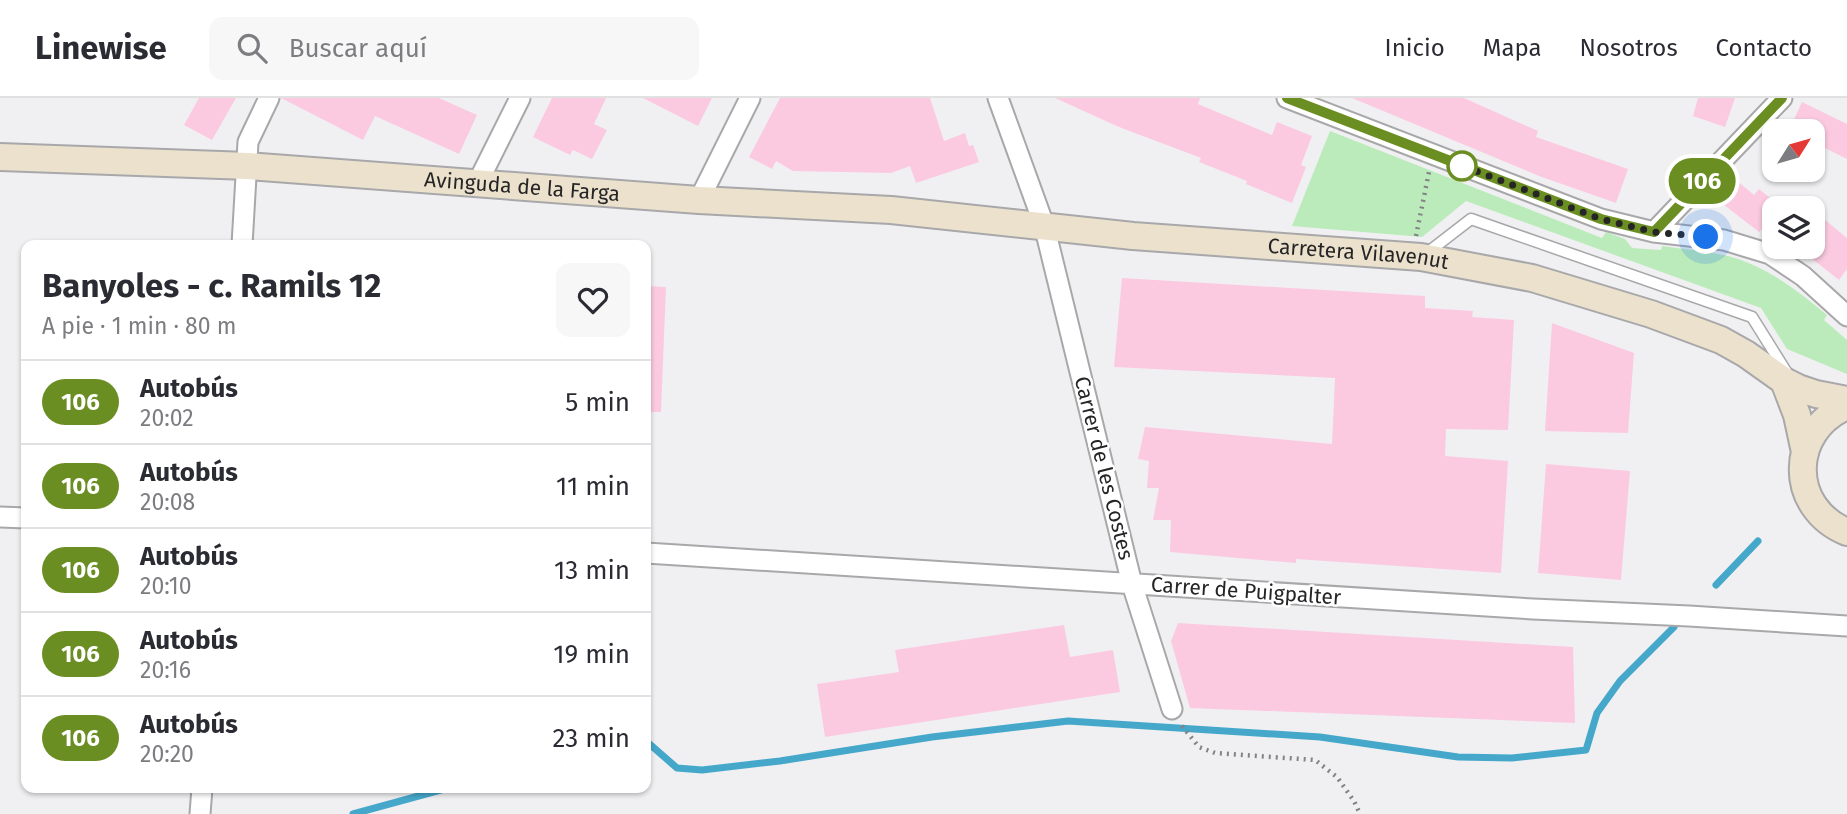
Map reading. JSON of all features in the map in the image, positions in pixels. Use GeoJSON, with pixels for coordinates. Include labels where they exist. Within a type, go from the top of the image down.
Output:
{"type":"FeatureCollection","features":[{"type":"Feature","properties":{"kind":"street"},"geometry":{"type":"LineString","coordinates":[[242,240],[248,142],[269,98]]}},
{"type":"Feature","properties":{"kind":"street"},"geometry":{"type":"LineString","coordinates":[[478,182],[520,98]]}},
{"type":"Feature","properties":{"kind":"street"},"geometry":{"type":"LineString","coordinates":[[699,200],[750,98]]}},
{"type":"Feature","properties":{"kind":"street"},"geometry":{"type":"LineString","coordinates":[[998,98],[1044,225]]}},
{"type":"Feature","properties":{"kind":"street"},"geometry":{"type":"LineString","coordinates":[[1654,232],[1782,98]]}},
{"type":"Feature","properties":{"kind":"street"},"geometry":{"type":"LineString","coordinates":[[1292,99],[1601,219],[1654,232],[1724,240],[1770,254],[1803,276],[1847,316]]}},
{"type":"Feature","properties":{"kind":"street","name":"Avinguda de la Farga"},"geometry":{"type":"LineString","coordinates":[[0,157],[248,166],[699,200],[891,210],[1044,225]]}},
{"type":"Feature","properties":{"kind":"street","name":"Carretera Vilavenut"},"geometry":{"type":"LineString","coordinates":[[1044,225],[1133,236],[1417,257],[1532,278],[1651,314],[1721,340],[1791,384]]}},
{"type":"Feature","properties":{"kind":"street","name":"Carrer de les Costes"},"geometry":{"type":"LineString","coordinates":[[1044,225],[1132,584],[1172,709]]}},
{"type":"Feature","properties":{"kind":"street"},"geometry":{"type":"LineString","coordinates":[[1791,384],[1816,394],[1847,400]]}},
{"type":"Feature","properties":{"kind":"street"},"geometry":{"type":"LineString","coordinates":[[1791,384],[1805,452]]}},
{"type":"Feature","properties":{"kind":"street"},"geometry":{"type":"LineString","coordinates":[[1847,406],[1829,415],[1821,423],[1808,441],[1803,463],[1804,485],[1813,505],[1827,521],[1847,532]]}},
{"type":"Feature","properties":{"kind":"street"},"geometry":{"type":"LineString","coordinates":[[0,517],[21,518]]}},
{"type":"Feature","properties":{"kind":"street","name":"Carrer de Puigpalter"},"geometry":{"type":"LineString","coordinates":[[651,553],[1847,626]]}},
{"type":"Feature","properties":{"kind":"street"},"geometry":{"type":"LineString","coordinates":[[200,814],[202,793]]}},
{"type":"Feature","properties":{"kind":"lane"},"geometry":{"type":"LineString","coordinates":[[1417,257],[1471,219],[1752,317],[1791,384]]}},
{"type":"Feature","properties":{"kind":"path"},"geometry":{"type":"LineString","coordinates":[[1417,257],[1429,172],[1435,155]]}},
{"type":"Feature","properties":{"kind":"path"},"geometry":{"type":"LineString","coordinates":[[1172,709],[1186,734],[1199,747],[1215,752],[1315,760],[1338,777],[1360,814]]}},
{"type":"Feature","properties":{"kind":"green space"},"geometry":{"type":"Polygon","coordinates":[[[1330,131],[1602,238],[1606,232],[1625,239],[1632,248],[1661,250],[1662,246],[1703,251],[1742,260],[1768,272],[1827,315],[1824,320],[1847,340],[1847,374],[1787,349],[1761,308],[1466,201],[1422,237],[1292,226],[1330,131]]]}},
{"type":"Feature","properties":{"kind":"building"},"geometry":{"type":"Polygon","coordinates":[[[199,98],[236,98],[212,140],[184,125],[199,98]]]}},
{"type":"Feature","properties":{"kind":"building"},"geometry":{"type":"Polygon","coordinates":[[[281,98],[439,98],[477,115],[459,154],[375,116],[363,140],[281,98]]]}},
{"type":"Feature","properties":{"kind":"building"},"geometry":{"type":"Polygon","coordinates":[[[552,98],[606,98],[594,124],[607,130],[592,159],[573,150],[570,155],[533,137],[552,98]]]}},
{"type":"Feature","properties":{"kind":"building"},"geometry":{"type":"Polygon","coordinates":[[[643,98],[712,98],[698,126],[643,98]]]}},
{"type":"Feature","properties":{"kind":"building"},"geometry":{"type":"Polygon","coordinates":[[[780,98],[930,98],[944,141],[965,133],[979,162],[916,183],[910,166],[891,173],[793,171],[776,161],[772,169],[749,157],[780,98]]]}},
{"type":"Feature","properties":{"kind":"building"},"geometry":{"type":"Polygon","coordinates":[[[1055,98],[1200,98],[1198,104],[1272,135],[1277,122],[1312,136],[1301,165],[1306,167],[1292,203],[1199,162],[1201,158],[1119,127],[1055,98]]]}},
{"type":"Feature","properties":{"kind":"building"},"geometry":{"type":"Polygon","coordinates":[[[1352,98],[1464,98],[1538,131],[1536,137],[1628,169],[1616,203],[1539,176],[1352,98]]]}},
{"type":"Feature","properties":{"kind":"building"},"geometry":{"type":"Polygon","coordinates":[[[1698,98],[1735,98],[1725,127],[1693,116],[1698,98]]]}},
{"type":"Feature","properties":{"kind":"building"},"geometry":{"type":"Polygon","coordinates":[[[1802,102],[1847,124],[1847,159],[1825,148],[1825,119],[1794,119],[1802,102]]]}},
{"type":"Feature","properties":{"kind":"building"},"geometry":{"type":"Polygon","coordinates":[[[1736,180],[1754,195],[1759,189],[1768,196],[1762,196],[1762,229],[1759,232],[1719,201],[1736,180]]]}},
{"type":"Feature","properties":{"kind":"building"},"geometry":{"type":"Polygon","coordinates":[[[1825,220],[1847,238],[1847,269],[1839,280],[1812,259],[1825,259],[1825,220]]]}},
{"type":"Feature","properties":{"kind":"building"},"geometry":{"type":"Polygon","coordinates":[[[1122,278],[1425,296],[1425,308],[1473,311],[1472,317],[1514,320],[1508,430],[1446,429],[1445,456],[1508,461],[1501,573],[1296,559],[1296,563],[1170,552],[1171,520],[1153,520],[1159,488],[1147,488],[1149,461],[1138,459],[1145,427],[1332,444],[1335,378],[1114,367],[1122,278]]]}},
{"type":"Feature","properties":{"kind":"building"},"geometry":{"type":"Polygon","coordinates":[[[651,286],[666,287],[661,412],[651,412],[651,286]]]}},
{"type":"Feature","properties":{"kind":"building"},"geometry":{"type":"Polygon","coordinates":[[[1552,323],[1634,353],[1628,433],[1545,431],[1552,323]]]}},
{"type":"Feature","properties":{"kind":"building"},"geometry":{"type":"Polygon","coordinates":[[[1546,464],[1630,471],[1621,580],[1538,573],[1546,464]]]}},
{"type":"Feature","properties":{"kind":"building"},"geometry":{"type":"Polygon","coordinates":[[[1178,623],[1573,647],[1575,723],[1190,708],[1171,641],[1178,623]]]}},
{"type":"Feature","properties":{"kind":"building"},"geometry":{"type":"Polygon","coordinates":[[[1064,625],[1070,657],[1113,650],[1120,692],[825,737],[817,684],[899,672],[895,650],[1064,625]]]}},
{"type":"Feature","properties":{"kind":"waterway"},"geometry":{"type":"LineString","coordinates":[[1716,585],[1758,541]]}},
{"type":"Feature","properties":{"kind":"waterway"},"geometry":{"type":"LineString","coordinates":[[651,745],[677,768],[702,770],[780,761],[932,737],[1068,721],[1320,737],[1458,757],[1512,758],[1586,750],[1597,713],[1620,681],[1674,627]]}},
{"type":"Feature","properties":{"kind":"waterway"},"geometry":{"type":"LineString","coordinates":[[353,814],[430,793]]}},
{"type":"Feature","properties":{"kind":"bus line","name":"106"},"geometry":{"type":"LineString","coordinates":[[1287,98],[1601,219],[1654,232],[1782,98]]}},
{"type":"Feature","properties":{"kind":"route"},"geometry":{"type":"LineString","coordinates":[[1462,166],[1458,164],[1601,219],[1654,232],[1706,237]]}}]}
